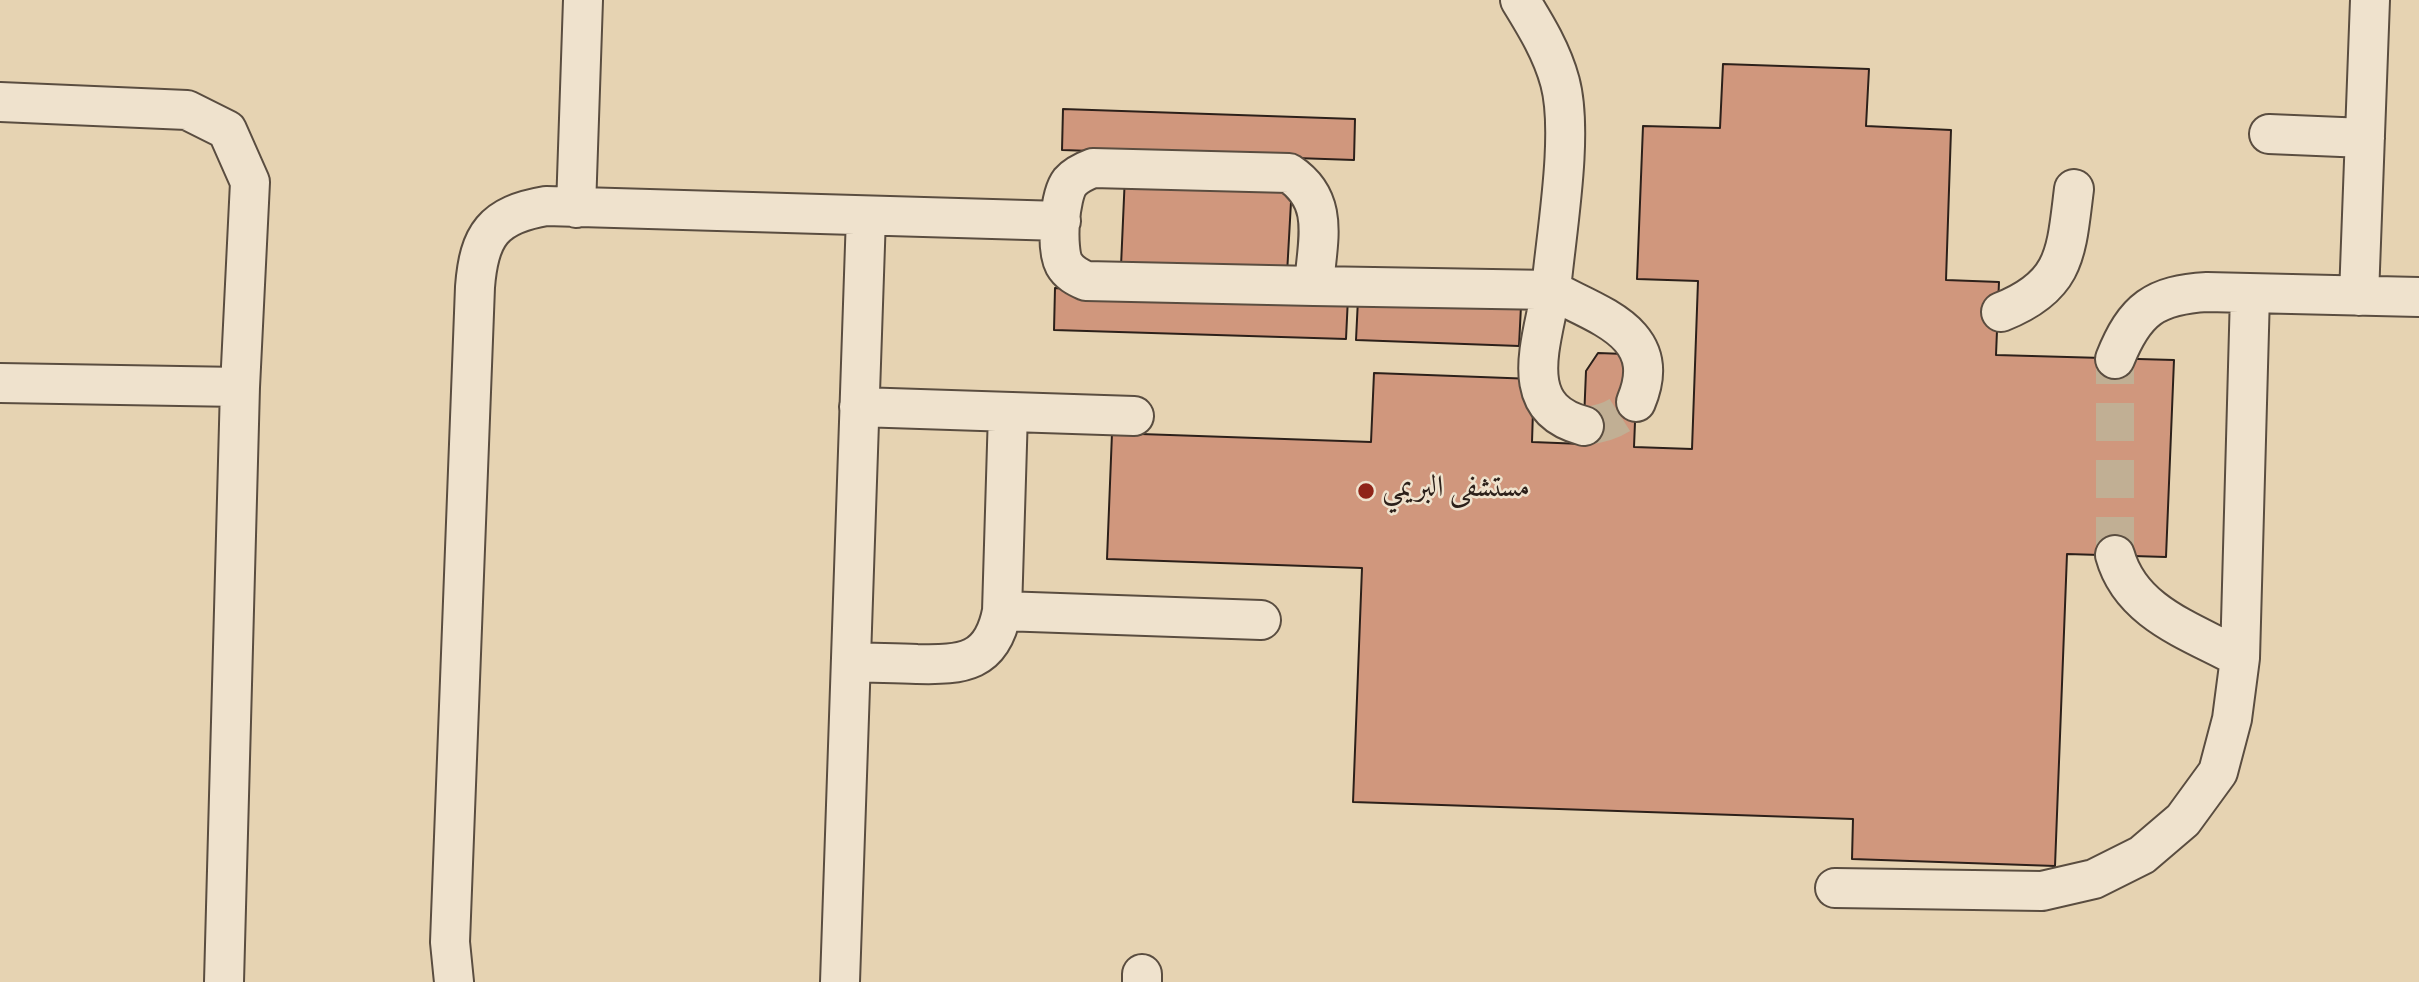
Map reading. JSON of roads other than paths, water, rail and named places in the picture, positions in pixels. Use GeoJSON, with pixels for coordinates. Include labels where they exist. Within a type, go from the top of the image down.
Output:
{"type":"FeatureCollection","features":[{"type":"Feature","properties":{"kind":"street"},"geometry":{"type":"LineString","coordinates":[[576,208],[583,0]]}},
{"type":"Feature","properties":{"kind":"street"},"geometry":{"type":"LineString","coordinates":[[1520,0],[1551,54],[1560,83],[1565,114],[1550,290],[1538,384],[1542,400],[1553,413],[1567,422],[1584,426]]}},
{"type":"Feature","properties":{"kind":"street"},"geometry":{"type":"LineString","coordinates":[[2359,296],[2370,0]]}},
{"type":"Feature","properties":{"kind":"street"},"geometry":{"type":"LineString","coordinates":[[0,102],[187,110],[227,130],[250,182],[240,387],[224,982]]}},
{"type":"Feature","properties":{"kind":"street"},"geometry":{"type":"LineString","coordinates":[[2269,134],[2365,138]]}},
{"type":"Feature","properties":{"kind":"street"},"geometry":{"type":"LineString","coordinates":[[1314,286],[1316,202],[1306,185],[1289,173],[1093,168],[1070,182],[1063,195],[1060,255],[1074,276],[1086,281],[1314,286],[1550,290],[1619,326],[1633,338],[1641,354],[1644,371],[1636,402]]}},
{"type":"Feature","properties":{"kind":"street"},"geometry":{"type":"LineString","coordinates":[[2001,312],[2027,302],[2048,284],[2062,261],[2074,189]]}},
{"type":"Feature","properties":{"kind":"street"},"geometry":{"type":"LineString","coordinates":[[454,982],[450,942],[478,256],[492,229],[516,211],[546,206],[1061,221]]}},
{"type":"Feature","properties":{"kind":"street"},"geometry":{"type":"LineString","coordinates":[[840,982],[866,216]]}},
{"type":"Feature","properties":{"kind":"street"},"geometry":{"type":"LineString","coordinates":[[2115,359],[2125,335],[2146,309],[2174,294],[2419,297]]}},
{"type":"Feature","properties":{"kind":"street"},"geometry":{"type":"LineString","coordinates":[[1835,888],[2042,891],[2094,879],[2142,855],[2183,820],[2218,772],[2232,719],[2240,658],[2250,294]]}},
{"type":"Feature","properties":{"kind":"street"},"geometry":{"type":"LineString","coordinates":[[0,383],[240,387]]}},
{"type":"Feature","properties":{"kind":"street"},"geometry":{"type":"LineString","coordinates":[[859,407],[1134,416]]}},
{"type":"Feature","properties":{"kind":"street"},"geometry":{"type":"LineString","coordinates":[[851,662],[956,665],[974,658],[989,646],[999,629],[1002,611],[1008,412]]}},
{"type":"Feature","properties":{"kind":"street"},"geometry":{"type":"LineString","coordinates":[[2115,555],[2125,584],[2140,601],[2240,658]]}},
{"type":"Feature","properties":{"kind":"street"},"geometry":{"type":"LineString","coordinates":[[1002,611],[1261,620]]}},
{"type":"Feature","properties":{"kind":"tunnel"},"geometry":{"type":"LineString","coordinates":[[2115,359],[2115,555]]}},
{"type":"Feature","properties":{"kind":"tunnel"},"geometry":{"type":"LineString","coordinates":[[1584,426],[1612,419],[1636,402]]}},
{"type":"Feature","properties":{"kind":"place","name":"مستشفى البريمي"},"geometry":{"type":"Point","coordinates":[1366,491]}}]}
